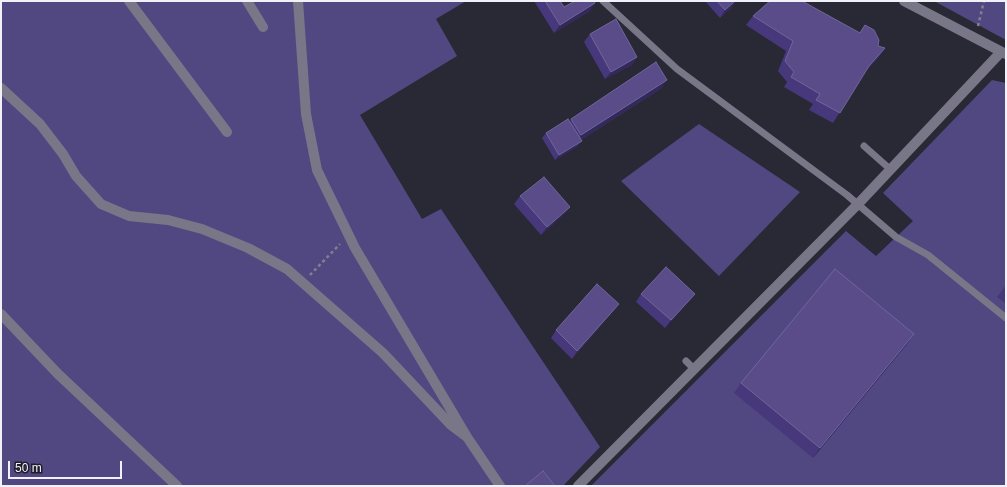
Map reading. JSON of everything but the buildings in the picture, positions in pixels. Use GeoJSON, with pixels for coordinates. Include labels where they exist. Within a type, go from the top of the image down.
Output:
{"type":"FeatureCollection","features":[{"type":"Feature","properties":{"kind":"street"},"geometry":{"type":"LineString","coordinates":[[129,1],[227,132]]}},
{"type":"Feature","properties":{"kind":"street"},"geometry":{"type":"LineString","coordinates":[[247,1],[263,27]]}},
{"type":"Feature","properties":{"kind":"street"},"geometry":{"type":"LineString","coordinates":[[298,1],[306,114],[317,170],[355,248],[467,437],[500,486]]}},
{"type":"Feature","properties":{"kind":"street"},"geometry":{"type":"LineString","coordinates":[[578,486],[858,204],[1004,53],[904,1]]}},
{"type":"Feature","properties":{"kind":"street"},"geometry":{"type":"LineString","coordinates":[[1,88],[40,124],[63,154],[76,176],[101,204],[129,216],[168,220],[202,229],[254,252],[286,269],[382,353],[450,425],[467,437]]}},
{"type":"Feature","properties":{"kind":"street"},"geometry":{"type":"LineString","coordinates":[[1,314],[58,374],[178,486]]}},
{"type":"Feature","properties":{"kind":"lane"},"geometry":{"type":"LineString","coordinates":[[603,1],[677,69],[858,204],[896,237],[928,255],[1006,318]]}},
{"type":"Feature","properties":{"kind":"lane"},"geometry":{"type":"LineString","coordinates":[[864,146],[891,170]]}},
{"type":"Feature","properties":{"kind":"lane"},"geometry":{"type":"LineString","coordinates":[[686,361],[694,369]]}},
{"type":"Feature","properties":{"kind":"path"},"geometry":{"type":"LineString","coordinates":[[978,28],[984,1]]}},
{"type":"Feature","properties":{"kind":"path"},"geometry":{"type":"LineString","coordinates":[[302,283],[348,235]]}},
{"type":"Feature","properties":{"kind":"shaded area"},"geometry":{"type":"Polygon","coordinates":[[[1,1],[466,1],[436,19],[457,56],[360,115],[422,219],[441,209],[600,447],[563,486],[1,486],[1,1]]]}},
{"type":"Feature","properties":{"kind":"shaded area"},"geometry":{"type":"Polygon","coordinates":[[[934,1],[1006,1],[1006,40],[934,1]]]}},
{"type":"Feature","properties":{"kind":"shaded area"},"geometry":{"type":"Polygon","coordinates":[[[992,80],[1006,83],[1006,486],[591,486],[846,231],[876,256],[913,221],[883,193],[992,80]]]}},
{"type":"Feature","properties":{"kind":"shaded area"},"geometry":{"type":"Polygon","coordinates":[[[699,124],[800,192],[719,276],[621,181],[699,124]]]}}]}
